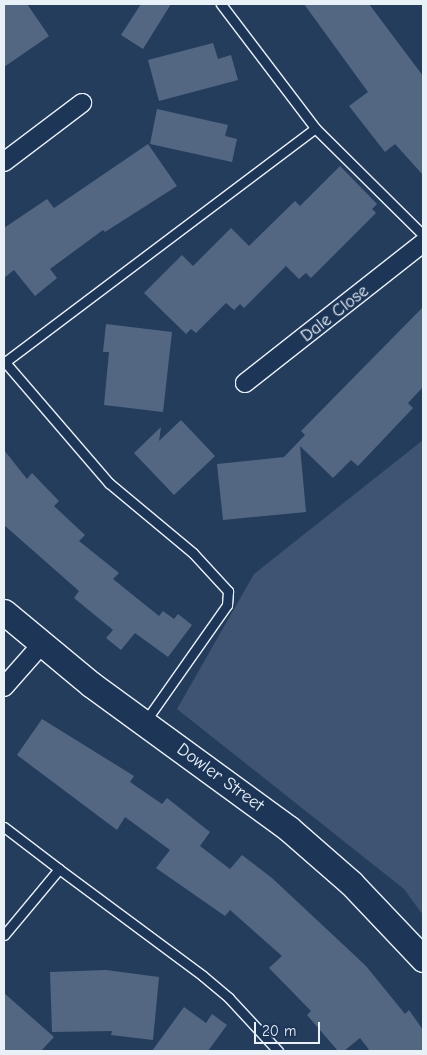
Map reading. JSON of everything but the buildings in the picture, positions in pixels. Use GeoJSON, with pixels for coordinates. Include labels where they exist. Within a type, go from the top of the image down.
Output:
{"type":"FeatureCollection","features":[{"type":"Feature","properties":{"kind":"street"},"geometry":{"type":"LineString","coordinates":[[4,162],[82,103]]}},
{"type":"Feature","properties":{"kind":"street","name":"Dale Close"},"geometry":{"type":"LineString","coordinates":[[245,383],[423,244]]}},
{"type":"Feature","properties":{"kind":"street","name":"Dowler Street"},"geometry":{"type":"LineString","coordinates":[[4,612],[41,645],[144,724],[288,828],[351,883],[423,959]]}},
{"type":"Feature","properties":{"kind":"street"},"geometry":{"type":"LineString","coordinates":[[4,687],[41,645]]}},
{"type":"Feature","properties":{"kind":"lane"},"geometry":{"type":"LineString","coordinates":[[221,4],[315,128],[423,235]]}},
{"type":"Feature","properties":{"kind":"lane"},"geometry":{"type":"LineString","coordinates":[[144,724],[227,605],[228,591],[192,553],[109,483],[4,362],[315,128]]}},
{"type":"Feature","properties":{"kind":"lane"},"geometry":{"type":"LineString","coordinates":[[4,827],[216,987],[278,1051]]}},
{"type":"Feature","properties":{"kind":"lane"},"geometry":{"type":"LineString","coordinates":[[4,935],[59,869]]}},
{"type":"Feature","properties":{"kind":"shaded area"},"geometry":{"type":"Polygon","coordinates":[[[423,440],[423,915],[404,889],[177,709],[254,574],[423,440]]]}}]}
